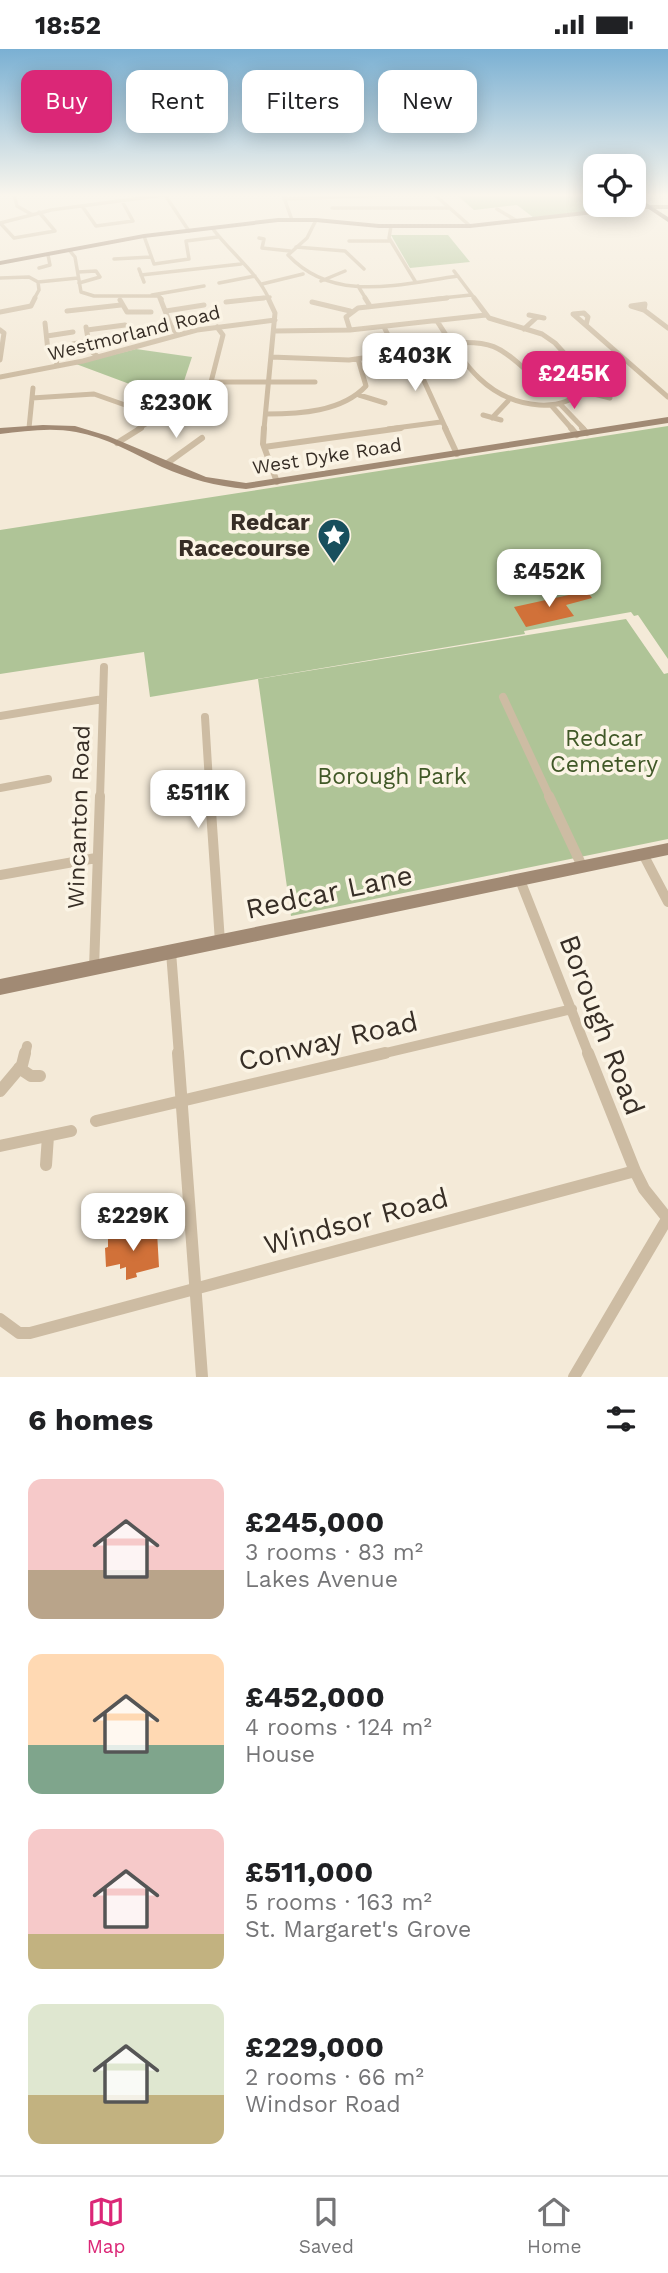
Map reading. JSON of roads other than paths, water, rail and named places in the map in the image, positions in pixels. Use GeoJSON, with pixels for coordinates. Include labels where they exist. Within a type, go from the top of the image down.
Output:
{"type":"FeatureCollection","features":[{"type":"Feature","properties":{"kind":"street"},"geometry":{"type":"LineString","coordinates":[[0,263],[36,257]]}},
{"type":"Feature","properties":{"kind":"street"},"geometry":{"type":"LineString","coordinates":[[39,268],[50,265],[48,257]]}},
{"type":"Feature","properties":{"kind":"street"},"geometry":{"type":"LineString","coordinates":[[75,257],[81,292],[88,295],[152,295],[194,285],[204,286]]}},
{"type":"Feature","properties":{"kind":"street"},"geometry":{"type":"LineString","coordinates":[[114,259],[151,257],[153,264],[189,257]]}},
{"type":"Feature","properties":{"kind":"street"},"geometry":{"type":"LineString","coordinates":[[235,257],[262,284],[270,297],[275,320],[264,447],[277,482]]}},
{"type":"Feature","properties":{"kind":"street"},"geometry":{"type":"LineString","coordinates":[[289,257],[303,274],[321,281],[358,286],[458,276]]}},
{"type":"Feature","properties":{"kind":"street"},"geometry":{"type":"LineString","coordinates":[[353,257],[363,267],[370,265]]}},
{"type":"Feature","properties":{"kind":"street"},"geometry":{"type":"LineString","coordinates":[[401,257],[415,281]]}},
{"type":"Feature","properties":{"kind":"street"},"geometry":{"type":"LineString","coordinates":[[141,275],[241,264]]}},
{"type":"Feature","properties":{"kind":"street"},"geometry":{"type":"LineString","coordinates":[[139,269],[144,282]]}},
{"type":"Feature","properties":{"kind":"street"},"geometry":{"type":"LineString","coordinates":[[321,281],[345,271]]}},
{"type":"Feature","properties":{"kind":"street"},"geometry":{"type":"LineString","coordinates":[[454,271],[486,315],[495,321],[549,339],[585,379],[582,391]]}},
{"type":"Feature","properties":{"kind":"street"},"geometry":{"type":"LineString","coordinates":[[262,284],[303,274]]}},
{"type":"Feature","properties":{"kind":"street"},"geometry":{"type":"LineString","coordinates":[[219,283],[255,276]]}},
{"type":"Feature","properties":{"kind":"street"},"geometry":{"type":"LineString","coordinates":[[0,278],[29,277],[38,282],[78,278]]}},
{"type":"Feature","properties":{"kind":"street"},"geometry":{"type":"LineString","coordinates":[[237,281],[242,286]]}},
{"type":"Feature","properties":{"kind":"street"},"geometry":{"type":"LineString","coordinates":[[0,311],[32,306],[39,290],[38,282]]}},
{"type":"Feature","properties":{"kind":"street"},"geometry":{"type":"LineString","coordinates":[[358,286],[370,306]]}},
{"type":"Feature","properties":{"kind":"street"},"geometry":{"type":"LineString","coordinates":[[119,295],[121,305],[133,316],[151,312]]}},
{"type":"Feature","properties":{"kind":"street"},"geometry":{"type":"LineString","coordinates":[[152,295],[162,299],[169,321],[178,335]]}},
{"type":"Feature","properties":{"kind":"street"},"geometry":{"type":"LineString","coordinates":[[313,303],[350,311],[370,306],[471,295]]}},
{"type":"Feature","properties":{"kind":"street"},"geometry":{"type":"LineString","coordinates":[[226,302],[270,297]]}},
{"type":"Feature","properties":{"kind":"street"},"geometry":{"type":"LineString","coordinates":[[67,311],[84,312],[121,305]]}},
{"type":"Feature","properties":{"kind":"street"},"geometry":{"type":"LineString","coordinates":[[166,311],[203,305]]}},
{"type":"Feature","properties":{"kind":"street"},"geometry":{"type":"LineString","coordinates":[[645,310],[668,328]]}},
{"type":"Feature","properties":{"kind":"street"},"geometry":{"type":"LineString","coordinates":[[350,311],[346,317],[350,330]]}},
{"type":"Feature","properties":{"kind":"street"},"geometry":{"type":"LineString","coordinates":[[274,331],[350,330],[486,315]]}},
{"type":"Feature","properties":{"kind":"street"},"geometry":{"type":"LineString","coordinates":[[529,315],[544,319]]}},
{"type":"Feature","properties":{"kind":"street"},"geometry":{"type":"LineString","coordinates":[[524,329],[537,317]]}},
{"type":"Feature","properties":{"kind":"street","name":"Westmorland Road"},"geometry":{"type":"LineString","coordinates":[[0,377],[98,357],[178,335],[275,320]]}},
{"type":"Feature","properties":{"kind":"street"},"geometry":{"type":"LineString","coordinates":[[157,323],[169,321]]}},
{"type":"Feature","properties":{"kind":"street"},"geometry":{"type":"LineString","coordinates":[[437,321],[485,389],[508,401],[560,404],[582,391],[610,398]]}},
{"type":"Feature","properties":{"kind":"street"},"geometry":{"type":"LineString","coordinates":[[45,323],[48,351],[56,358],[57,366]]}},
{"type":"Feature","properties":{"kind":"street"},"geometry":{"type":"LineString","coordinates":[[586,325],[668,397]]}},
{"type":"Feature","properties":{"kind":"street"},"geometry":{"type":"LineString","coordinates":[[98,357],[90,350],[87,328],[125,326]]}},
{"type":"Feature","properties":{"kind":"street"},"geometry":{"type":"LineString","coordinates":[[211,382],[223,335],[217,327]]}},
{"type":"Feature","properties":{"kind":"street"},"geometry":{"type":"LineString","coordinates":[[384,327],[397,353],[420,372],[457,454]]}},
{"type":"Feature","properties":{"kind":"street"},"geometry":{"type":"LineString","coordinates":[[0,358],[4,329]]}},
{"type":"Feature","properties":{"kind":"street"},"geometry":{"type":"LineString","coordinates":[[47,336],[74,333]]}},
{"type":"Feature","properties":{"kind":"street"},"geometry":{"type":"LineString","coordinates":[[71,351],[73,344],[88,341]]}},
{"type":"Feature","properties":{"kind":"street"},"geometry":{"type":"LineString","coordinates":[[451,343],[475,341],[501,347],[528,372],[577,367]]}},
{"type":"Feature","properties":{"kind":"street"},"geometry":{"type":"LineString","coordinates":[[271,358],[358,359],[397,353]]}},
{"type":"Feature","properties":{"kind":"street"},"geometry":{"type":"LineString","coordinates":[[266,414],[336,405],[359,395],[367,381],[358,359]]}},
{"type":"Feature","properties":{"kind":"street"},"geometry":{"type":"LineString","coordinates":[[420,372],[467,366]]}},
{"type":"Feature","properties":{"kind":"street"},"geometry":{"type":"LineString","coordinates":[[117,443],[211,382],[316,382]]}},
{"type":"Feature","properties":{"kind":"street"},"geometry":{"type":"LineString","coordinates":[[29,428],[33,388]]}},
{"type":"Feature","properties":{"kind":"street"},"geometry":{"type":"LineString","coordinates":[[32,398],[94,394],[159,417]]}},
{"type":"Feature","properties":{"kind":"street"},"geometry":{"type":"LineString","coordinates":[[359,395],[385,403]]}},
{"type":"Feature","properties":{"kind":"street"},"geometry":{"type":"LineString","coordinates":[[492,418],[508,401]]}},
{"type":"Feature","properties":{"kind":"street"},"geometry":{"type":"LineString","coordinates":[[560,404],[582,434]]}},
{"type":"Feature","properties":{"kind":"street"},"geometry":{"type":"LineString","coordinates":[[551,405],[582,434]]}},
{"type":"Feature","properties":{"kind":"street"},"geometry":{"type":"LineString","coordinates":[[482,415],[500,421]]}},
{"type":"Feature","properties":{"kind":"street","name":"West Dyke Road"},"geometry":{"type":"LineString","coordinates":[[0,431],[65,427],[117,443],[199,479],[224,485],[277,482],[668,420]]}},
{"type":"Feature","properties":{"kind":"street"},"geometry":{"type":"LineString","coordinates":[[264,447],[441,422]]}},
{"type":"Feature","properties":{"kind":"street"},"geometry":{"type":"LineString","coordinates":[[166,464],[202,438]]}},
{"type":"Feature","properties":{"kind":"street","name":"Wincanton Road"},"geometry":{"type":"LineString","coordinates":[[94,968],[104,667]]}},
{"type":"Feature","properties":{"kind":"street"},"geometry":{"type":"LineString","coordinates":[[503,697],[582,866]]}},
{"type":"Feature","properties":{"kind":"street"},"geometry":{"type":"LineString","coordinates":[[0,716],[103,699]]}},
{"type":"Feature","properties":{"kind":"street"},"geometry":{"type":"LineString","coordinates":[[205,717],[220,941]]}},
{"type":"Feature","properties":{"kind":"street"},"geometry":{"type":"LineString","coordinates":[[0,787],[48,779]]}},
{"type":"Feature","properties":{"kind":"street","name":"Redcar Lane"},"geometry":{"type":"LineString","coordinates":[[0,987],[668,849]]}},
{"type":"Feature","properties":{"kind":"street"},"geometry":{"type":"LineString","coordinates":[[643,855],[668,902]]}},
{"type":"Feature","properties":{"kind":"street"},"geometry":{"type":"LineString","coordinates":[[0,875],[96,858]]}},
{"type":"Feature","properties":{"kind":"street","name":"Borough Road"},"geometry":{"type":"LineString","coordinates":[[520,880],[635,1171],[643,1189],[668,1219]]}},
{"type":"Feature","properties":{"kind":"street"},"geometry":{"type":"LineString","coordinates":[[171,952],[202,1377]]}},
{"type":"Feature","properties":{"kind":"street","name":"Conway Road"},"geometry":{"type":"LineString","coordinates":[[96,1121],[572,1009]]}},
{"type":"Feature","properties":{"kind":"street"},"geometry":{"type":"LineString","coordinates":[[0,1091],[19,1068],[27,1046]]}},
{"type":"Feature","properties":{"kind":"street"},"geometry":{"type":"LineString","coordinates":[[19,1068],[31,1076],[40,1076]]}},
{"type":"Feature","properties":{"kind":"street"},"geometry":{"type":"LineString","coordinates":[[0,1146],[71,1131]]}},
{"type":"Feature","properties":{"kind":"street"},"geometry":{"type":"LineString","coordinates":[[46,1165],[48,1136]]}},
{"type":"Feature","properties":{"kind":"street","name":"Windsor Road"},"geometry":{"type":"LineString","coordinates":[[0,1319],[19,1333],[30,1333],[635,1171]]}},
{"type":"Feature","properties":{"kind":"street"},"geometry":{"type":"LineString","coordinates":[[574,1377],[668,1219]]}},
{"type":"Feature","properties":{"kind":"place","name":"Redcar Racecourse"},"geometry":{"type":"Point","coordinates":[334,565]}},
{"type":"Feature","properties":{"kind":"park label","name":"Redcar Cemetery"},"geometry":{"type":"Point","coordinates":[604,751]}},
{"type":"Feature","properties":{"kind":"park label","name":"Borough Park"},"geometry":{"type":"Point","coordinates":[392,776]}}]}
